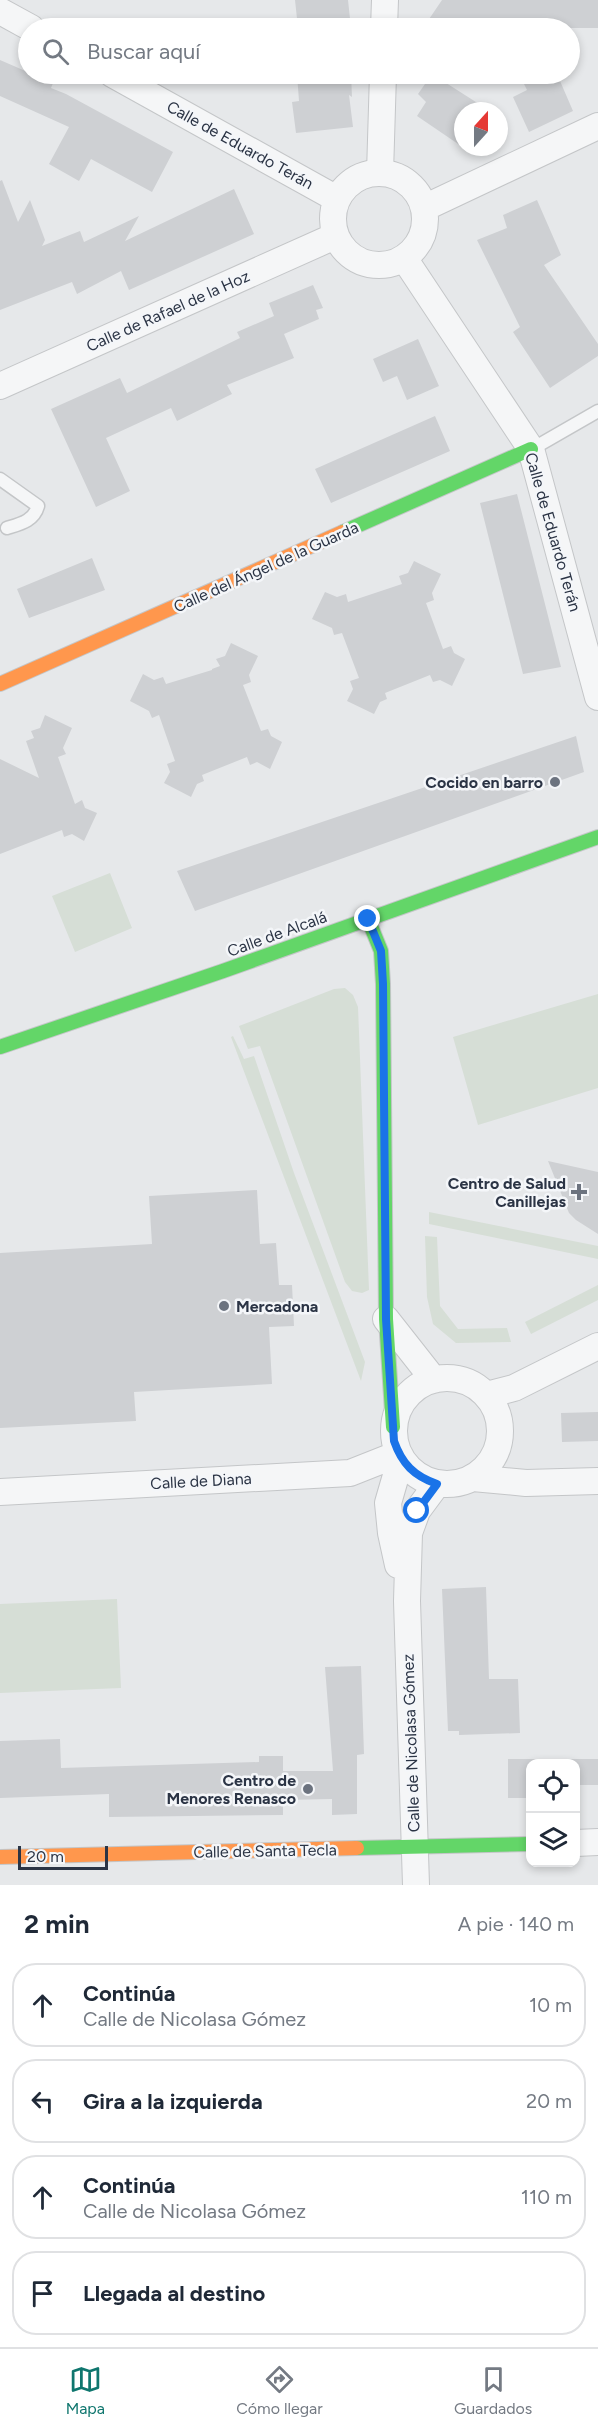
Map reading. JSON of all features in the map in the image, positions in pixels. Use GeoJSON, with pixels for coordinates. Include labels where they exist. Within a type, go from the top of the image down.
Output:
{"type":"FeatureCollection","features":[{"type":"Feature","properties":{"kind":"street"},"geometry":{"type":"LineString","coordinates":[[384,18],[385,0]]}},
{"type":"Feature","properties":{"kind":"street"},"geometry":{"type":"LineString","coordinates":[[0,11],[18,21]]}},
{"type":"Feature","properties":{"kind":"street","name":"Calle de Eduardo Terán"},"geometry":{"type":"LineString","coordinates":[[130,84],[337,199]]}},
{"type":"Feature","properties":{"kind":"street"},"geometry":{"type":"LineString","coordinates":[[380,173],[383,84]]}},
{"type":"Feature","properties":{"kind":"street"},"geometry":{"type":"LineString","coordinates":[[424,208],[598,126]]}},
{"type":"Feature","properties":{"kind":"street"},"geometry":{"type":"LineString","coordinates":[[380,173],[395,176],[408,183],[418,194],[424,208],[425,222],[422,237],[414,249],[404,258],[391,264],[378,265],[364,263],[352,257],[336,236],[332,224],[337,199],[344,188],[367,174],[380,173]]}},
{"type":"Feature","properties":{"kind":"street","name":"Calle de Rafael de la Hoz"},"geometry":{"type":"LineString","coordinates":[[0,386],[336,236]]}},
{"type":"Feature","properties":{"kind":"street","name":"Calle de Eduardo Terán"},"geometry":{"type":"LineString","coordinates":[[404,258],[531,449],[598,697]]}},
{"type":"Feature","properties":{"kind":"street","name":"Calle del Ángel de la Guarda"},"geometry":{"type":"LineString","coordinates":[[0,684],[531,449]]}},
{"type":"Feature","properties":{"kind":"street","name":"Calle de Alcalá"},"geometry":{"type":"LineString","coordinates":[[2,1039],[368,919],[598,837]]}},
{"type":"Feature","properties":{"kind":"street"},"geometry":{"type":"LineString","coordinates":[[368,919],[381,951],[383,984],[386,1319],[393,1427],[399,1456],[410,1470],[422,1479],[437,1484],[449,1485],[473,1478],[526,1483],[598,1481]]}},
{"type":"Feature","properties":{"kind":"street"},"geometry":{"type":"LineString","coordinates":[[386,1319],[434,1380]]}},
{"type":"Feature","properties":{"kind":"street"},"geometry":{"type":"LineString","coordinates":[[486,1395],[514,1388],[598,1346]]}},
{"type":"Feature","properties":{"kind":"street"},"geometry":{"type":"LineString","coordinates":[[393,1427],[406,1397],[419,1386],[448,1378],[462,1380],[475,1386],[486,1395],[499,1419],[498,1446],[493,1459],[473,1478]]}},
{"type":"Feature","properties":{"kind":"street","name":"Calle de Diana"},"geometry":{"type":"LineString","coordinates":[[0,1492],[350,1473],[399,1456]]}},
{"type":"Feature","properties":{"kind":"street","name":"Calle de Nicolasa Gómez"},"geometry":{"type":"LineString","coordinates":[[399,1456],[388,1503],[391,1533],[407,1601]]}},
{"type":"Feature","properties":{"kind":"street","name":"Calle de Nicolasa Gómez"},"geometry":{"type":"LineString","coordinates":[[416,1885],[407,1601],[409,1533],[417,1511],[437,1484]]}},
{"type":"Feature","properties":{"kind":"street"},"geometry":{"type":"LineString","coordinates":[[580,1843],[598,1842]]}},
{"type":"Feature","properties":{"kind":"street","name":"Calle de Santa Tecla"},"geometry":{"type":"LineString","coordinates":[[0,1857],[526,1844]]}},
{"type":"Feature","properties":{"kind":"lane"},"geometry":{"type":"LineString","coordinates":[[531,449],[598,411]]}},
{"type":"Feature","properties":{"kind":"lane"},"geometry":{"type":"LineString","coordinates":[[0,479],[38,506],[36,514],[25,522],[7,528]]}},
{"type":"Feature","properties":{"kind":"shaded area"},"geometry":{"type":"Polygon","coordinates":[[[110,873],[132,928],[75,952],[52,896],[110,873]]]}},
{"type":"Feature","properties":{"kind":"shaded area"},"geometry":{"type":"Polygon","coordinates":[[[345,988],[353,995],[358,1007],[369,1290],[362,1293],[352,1291],[345,1282],[260,1046],[248,1049],[239,1026],[334,989],[345,988]]]}},
{"type":"Feature","properties":{"kind":"shaded area"},"geometry":{"type":"Polygon","coordinates":[[[598,994],[598,1088],[478,1125],[453,1037],[598,994]]]}},
{"type":"Feature","properties":{"kind":"shaded area"},"geometry":{"type":"Polygon","coordinates":[[[233,1036],[244,1059],[254,1056],[294,1173],[365,1362],[361,1381],[231,1037],[233,1036]]]}},
{"type":"Feature","properties":{"kind":"shaded area"},"geometry":{"type":"Polygon","coordinates":[[[429,1212],[598,1246],[598,1259],[429,1224],[429,1212]]]}},
{"type":"Feature","properties":{"kind":"shaded area"},"geometry":{"type":"Polygon","coordinates":[[[425,1236],[437,1237],[440,1306],[458,1329],[507,1328],[511,1342],[456,1343],[433,1324],[427,1297],[425,1236]]]}},
{"type":"Feature","properties":{"kind":"shaded area"},"geometry":{"type":"Polygon","coordinates":[[[598,1285],[598,1300],[531,1334],[525,1322],[598,1285]]]}},
{"type":"Feature","properties":{"kind":"shaded area"},"geometry":{"type":"Polygon","coordinates":[[[117,1599],[121,1688],[0,1693],[0,1604],[117,1599]]]}},
{"type":"Feature","properties":{"kind":"building"},"geometry":{"type":"Polygon","coordinates":[[[295,0],[348,0],[350,18],[297,18],[295,0]]]}},
{"type":"Feature","properties":{"kind":"building"},"geometry":{"type":"Polygon","coordinates":[[[442,0],[598,0],[598,28],[580,28],[580,18],[430,18],[442,0]]]}},
{"type":"Feature","properties":{"kind":"building"},"geometry":{"type":"Polygon","coordinates":[[[0,60],[18,68],[18,84],[53,84],[51,88],[173,152],[152,192],[91,159],[79,181],[49,164],[69,127],[0,96],[0,60]]]}},
{"type":"Feature","properties":{"kind":"building"},"geometry":{"type":"Polygon","coordinates":[[[298,84],[351,84],[352,97],[349,95],[353,127],[296,133],[292,102],[299,101],[298,84]]]}},
{"type":"Feature","properties":{"kind":"building"},"geometry":{"type":"Polygon","coordinates":[[[425,84],[448,84],[476,102],[454,102],[454,141],[417,116],[426,102],[418,94],[425,84]]]}},
{"type":"Feature","properties":{"kind":"building"},"geometry":{"type":"Polygon","coordinates":[[[524,84],[561,84],[573,111],[529,132],[513,97],[527,90],[524,84]]]}},
{"type":"Feature","properties":{"kind":"building"},"geometry":{"type":"Polygon","coordinates":[[[2,180],[18,222],[30,200],[45,240],[42,246],[80,231],[84,242],[139,216],[125,241],[234,189],[254,234],[129,290],[121,271],[77,294],[72,282],[0,310],[0,181],[2,180]]]}},
{"type":"Feature","properties":{"kind":"building"},"geometry":{"type":"Polygon","coordinates":[[[537,200],[561,255],[544,265],[598,344],[598,356],[550,388],[513,332],[520,327],[477,240],[507,228],[503,215],[537,200]]]}},
{"type":"Feature","properties":{"kind":"building"},"geometry":{"type":"Polygon","coordinates":[[[313,285],[323,308],[316,310],[319,319],[284,334],[294,358],[227,385],[232,394],[177,421],[171,408],[106,438],[130,491],[96,507],[51,409],[120,378],[127,393],[240,338],[237,332],[274,316],[269,303],[313,285]]]}},
{"type":"Feature","properties":{"kind":"building"},"geometry":{"type":"Polygon","coordinates":[[[418,339],[439,386],[407,400],[397,376],[383,382],[373,359],[418,339]]]}},
{"type":"Feature","properties":{"kind":"building"},"geometry":{"type":"Polygon","coordinates":[[[435,416],[450,451],[331,503],[315,469],[435,416]]]}},
{"type":"Feature","properties":{"kind":"building"},"geometry":{"type":"Polygon","coordinates":[[[517,494],[561,667],[523,674],[480,503],[517,494]]]}},
{"type":"Feature","properties":{"kind":"building"},"geometry":{"type":"Polygon","coordinates":[[[92,558],[105,590],[29,618],[17,589],[92,558]]]}},
{"type":"Feature","properties":{"kind":"building"},"geometry":{"type":"Polygon","coordinates":[[[414,561],[441,574],[432,593],[434,600],[426,603],[443,649],[451,646],[454,653],[465,659],[452,686],[440,680],[433,682],[430,675],[385,693],[387,699],[380,702],[374,714],[347,701],[353,689],[350,681],[359,678],[342,633],[334,635],[332,628],[312,619],[325,592],[337,597],[346,594],[348,602],[402,584],[399,576],[408,573],[414,561]]]}},
{"type":"Feature","properties":{"kind":"building"},"geometry":{"type":"Polygon","coordinates":[[[231,643],[258,656],[249,675],[251,682],[243,685],[261,731],[268,729],[271,736],[282,742],[270,769],[257,762],[250,765],[247,757],[202,775],[204,781],[197,784],[191,797],[164,783],[170,772],[167,764],[175,761],[159,715],[152,718],[149,711],[130,701],[143,674],[154,680],[163,677],[166,684],[212,670],[220,666],[216,659],[225,656],[231,643]]]}},
{"type":"Feature","properties":{"kind":"building"},"geometry":{"type":"Polygon","coordinates":[[[45,715],[72,728],[63,748],[66,754],[58,757],[75,804],[82,800],[85,808],[97,813],[84,841],[72,834],[64,837],[62,830],[0,854],[0,759],[39,778],[26,741],[34,738],[31,731],[40,728],[45,715]]]}},
{"type":"Feature","properties":{"kind":"building"},"geometry":{"type":"Polygon","coordinates":[[[576,736],[584,772],[195,911],[177,871],[576,736]]]}},
{"type":"Feature","properties":{"kind":"building","name":"Centro de Salud Canillejas"},"geometry":{"type":"Polygon","coordinates":[[[548,1161],[598,1172],[598,1234],[569,1213],[548,1161]]]}},
{"type":"Feature","properties":{"kind":"building"},"geometry":{"type":"Polygon","coordinates":[[[257,1190],[260,1244],[276,1243],[279,1285],[292,1285],[294,1326],[269,1327],[272,1384],[134,1392],[136,1421],[0,1428],[0,1253],[152,1244],[149,1196],[257,1190]]]}},
{"type":"Feature","properties":{"kind":"building"},"geometry":{"type":"Polygon","coordinates":[[[598,1412],[598,1441],[562,1442],[561,1413],[598,1412]]]}},
{"type":"Feature","properties":{"kind":"building"},"geometry":{"type":"Polygon","coordinates":[[[486,1587],[489,1679],[518,1679],[520,1733],[459,1735],[459,1731],[448,1731],[442,1589],[486,1587]]]}},
{"type":"Feature","properties":{"kind":"building"},"geometry":{"type":"Polygon","coordinates":[[[361,1666],[364,1754],[357,1755],[357,1814],[332,1815],[332,1799],[283,1800],[283,1815],[109,1817],[109,1794],[0,1798],[0,1741],[60,1739],[61,1768],[259,1762],[259,1756],[283,1756],[283,1771],[333,1771],[325,1667],[361,1666]]]}},
{"type":"Feature","properties":{"kind":"building"},"geometry":{"type":"Polygon","coordinates":[[[508,1759],[526,1759],[526,1798],[508,1798],[508,1759]]]}},
{"type":"Feature","properties":{"kind":"building"},"geometry":{"type":"Polygon","coordinates":[[[580,1759],[598,1759],[598,1785],[580,1785],[580,1759]]]}},
{"type":"Feature","properties":{"kind":"traffic: fast"},"geometry":{"type":"LineString","coordinates":[[343,532],[531,449]]}},
{"type":"Feature","properties":{"kind":"traffic: fast"},"geometry":{"type":"LineString","coordinates":[[0,1047],[223,971],[598,837]]}},
{"type":"Feature","properties":{"kind":"traffic: fast"},"geometry":{"type":"LineString","coordinates":[[368,919],[381,951],[383,984],[386,1319],[393,1427]]}},
{"type":"Feature","properties":{"kind":"traffic: fast"},"geometry":{"type":"LineString","coordinates":[[357,1848],[526,1844]]}},
{"type":"Feature","properties":{"kind":"traffic: slow"},"geometry":{"type":"LineString","coordinates":[[0,684],[343,532]]}},
{"type":"Feature","properties":{"kind":"traffic: slow"},"geometry":{"type":"LineString","coordinates":[[0,1857],[357,1848]]}},
{"type":"Feature","properties":{"kind":"place","name":"Cocido en barro"},"geometry":{"type":"Point","coordinates":[555,782]}},
{"type":"Feature","properties":{"kind":"place","name":"Centro de Salud Canillejas"},"geometry":{"type":"Point","coordinates":[579,1192]}},
{"type":"Feature","properties":{"kind":"place","name":"Mercadona"},"geometry":{"type":"Point","coordinates":[224,1306]}},
{"type":"Feature","properties":{"kind":"place","name":"Centro de Menores Renasco"},"geometry":{"type":"Point","coordinates":[308,1789]}},
{"type":"Feature","properties":{"kind":"route"},"geometry":{"type":"LineString","coordinates":[[368,919],[381,951],[383,984],[386,1319],[394,1441],[400,1458],[410,1470],[422,1479],[437,1484],[417,1511]]}}]}
